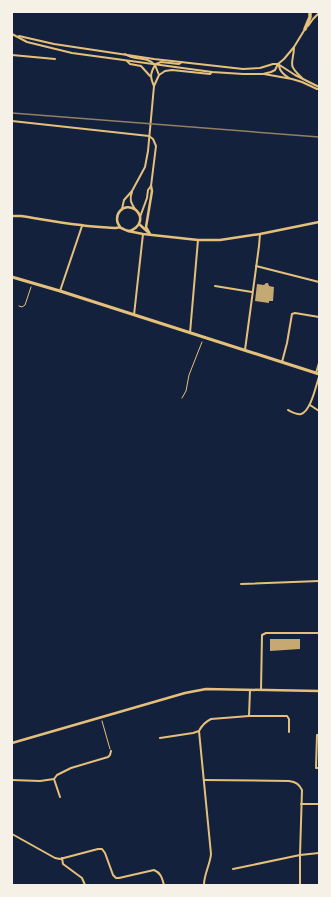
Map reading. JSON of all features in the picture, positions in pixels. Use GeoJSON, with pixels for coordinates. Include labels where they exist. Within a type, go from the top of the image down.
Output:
{"type":"FeatureCollection","features":[{"type":"Feature","properties":{"kind":"highway"},"geometry":{"type":"LineString","coordinates":[[306,29],[310,12]]}},
{"type":"Feature","properties":{"kind":"main road"},"geometry":{"type":"LineString","coordinates":[[12,277],[32,282],[318,373]]}},
{"type":"Feature","properties":{"kind":"street"},"geometry":{"type":"LineString","coordinates":[[263,74],[275,70],[278,64],[294,47],[313,19],[319,13]]}},
{"type":"Feature","properties":{"kind":"street"},"geometry":{"type":"LineString","coordinates":[[12,34],[27,42],[72,53],[212,72],[263,74],[292,79],[317,89],[319,88]]}},
{"type":"Feature","properties":{"kind":"street"},"geometry":{"type":"LineString","coordinates":[[16,36],[54,44],[154,59],[244,69],[260,68],[278,64],[319,88]]}},
{"type":"Feature","properties":{"kind":"street"},"geometry":{"type":"LineString","coordinates":[[294,47],[291,61],[293,68],[304,79]]}},
{"type":"Feature","properties":{"kind":"street"},"geometry":{"type":"LineString","coordinates":[[125,54],[128,57],[152,62],[155,65],[159,75]]}},
{"type":"Feature","properties":{"kind":"street"},"geometry":{"type":"LineString","coordinates":[[12,55],[55,59]]}},
{"type":"Feature","properties":{"kind":"street"},"geometry":{"type":"LineString","coordinates":[[127,61],[130,64],[141,66],[150,76],[154,86]]}},
{"type":"Feature","properties":{"kind":"street"},"geometry":{"type":"LineString","coordinates":[[150,76],[155,65],[161,62],[180,64],[183,62]]}},
{"type":"Feature","properties":{"kind":"street"},"geometry":{"type":"LineString","coordinates":[[278,64],[279,70],[283,75],[292,79]]}},
{"type":"Feature","properties":{"kind":"street"},"geometry":{"type":"LineString","coordinates":[[140,218],[138,212],[131,203],[130,196],[145,167],[148,151],[154,86],[159,75],[165,70],[210,74],[212,72]]}},
{"type":"Feature","properties":{"kind":"street"},"geometry":{"type":"LineString","coordinates":[[12,122],[149,136],[153,139],[156,146],[151,186],[152,191],[146,227],[150,234]]}},
{"type":"Feature","properties":{"kind":"street"},"geometry":{"type":"LineString","coordinates":[[128,231],[133,230],[139,224],[148,190],[151,186]]}},
{"type":"Feature","properties":{"kind":"street"},"geometry":{"type":"LineString","coordinates":[[121,228],[117,222],[117,218],[122,209],[124,200],[132,191]]}},
{"type":"Feature","properties":{"kind":"street"},"geometry":{"type":"LineString","coordinates":[[122,209],[128,207],[135,210]]}},
{"type":"Feature","properties":{"kind":"street"},"geometry":{"type":"LineString","coordinates":[[12,216],[21,216],[82,226],[121,228],[143,234],[198,240],[220,240],[260,234],[319,222]]}},
{"type":"Feature","properties":{"kind":"street"},"geometry":{"type":"LineString","coordinates":[[139,224],[150,234]]}},
{"type":"Feature","properties":{"kind":"street"},"geometry":{"type":"LineString","coordinates":[[60,291],[82,226]]}},
{"type":"Feature","properties":{"kind":"street"},"geometry":{"type":"LineString","coordinates":[[134,315],[143,234]]}},
{"type":"Feature","properties":{"kind":"street"},"geometry":{"type":"LineString","coordinates":[[245,350],[260,234]]}},
{"type":"Feature","properties":{"kind":"street"},"geometry":{"type":"LineString","coordinates":[[190,333],[198,240]]}},
{"type":"Feature","properties":{"kind":"street"},"geometry":{"type":"LineString","coordinates":[[256,266],[319,282]]}},
{"type":"Feature","properties":{"kind":"street"},"geometry":{"type":"LineString","coordinates":[[215,286],[252,292]]}},
{"type":"Feature","properties":{"kind":"street"},"geometry":{"type":"LineString","coordinates":[[282,362],[292,314],[295,313],[319,317]]}},
{"type":"Feature","properties":{"kind":"street"},"geometry":{"type":"LineString","coordinates":[[318,373],[319,363]]}},
{"type":"Feature","properties":{"kind":"street"},"geometry":{"type":"LineString","coordinates":[[288,410],[297,414],[304,412],[310,405],[319,377]]}},
{"type":"Feature","properties":{"kind":"street"},"geometry":{"type":"LineString","coordinates":[[310,405],[319,411]]}},
{"type":"Feature","properties":{"kind":"street"},"geometry":{"type":"LineString","coordinates":[[241,584],[319,581]]}},
{"type":"Feature","properties":{"kind":"street"},"geometry":{"type":"LineString","coordinates":[[261,690],[262,635],[266,633],[319,633]]}},
{"type":"Feature","properties":{"kind":"street"},"geometry":{"type":"LineString","coordinates":[[12,744],[185,693],[206,689],[319,691]]}},
{"type":"Feature","properties":{"kind":"street"},"geometry":{"type":"LineString","coordinates":[[249,716],[250,690]]}},
{"type":"Feature","properties":{"kind":"street"},"geometry":{"type":"LineString","coordinates":[[204,885],[211,854],[200,731],[202,726],[205,722],[211,719],[249,716],[287,716],[289,719],[288,732]]}},
{"type":"Feature","properties":{"kind":"street"},"geometry":{"type":"LineString","coordinates":[[160,738],[193,734],[200,731]]}},
{"type":"Feature","properties":{"kind":"street"},"geometry":{"type":"LineString","coordinates":[[319,735],[317,734],[318,751],[316,768],[319,768]]}},
{"type":"Feature","properties":{"kind":"street"},"geometry":{"type":"LineString","coordinates":[[12,780],[40,781],[54,779],[57,775],[71,768],[108,757],[111,751]]}},
{"type":"Feature","properties":{"kind":"street"},"geometry":{"type":"LineString","coordinates":[[54,779],[60,797]]}},
{"type":"Feature","properties":{"kind":"street"},"geometry":{"type":"LineString","coordinates":[[204,780],[289,781],[300,785],[302,790],[300,885]]}},
{"type":"Feature","properties":{"kind":"street"},"geometry":{"type":"LineString","coordinates":[[301,804],[319,804]]}},
{"type":"Feature","properties":{"kind":"street"},"geometry":{"type":"LineString","coordinates":[[12,834],[55,858],[62,858],[102,849],[105,853],[113,875],[116,878],[154,870],[161,874],[164,885]]}},
{"type":"Feature","properties":{"kind":"street"},"geometry":{"type":"LineString","coordinates":[[233,869],[300,854],[319,853]]}},
{"type":"Feature","properties":{"kind":"street"},"geometry":{"type":"LineString","coordinates":[[62,858],[64,864],[82,878],[85,885]]}},
{"type":"Feature","properties":{"kind":"path"},"geometry":{"type":"LineString","coordinates":[[19,306],[25,306],[32,282]]}},
{"type":"Feature","properties":{"kind":"path"},"geometry":{"type":"LineString","coordinates":[[182,398],[186,391],[189,375],[204,337]]}},
{"type":"Feature","properties":{"kind":"path"},"geometry":{"type":"LineString","coordinates":[[100,718],[111,751]]}},
{"type":"Feature","properties":{"kind":"building"},"geometry":{"type":"Polygon","coordinates":[[[268,283],[269,286],[274,287],[273,301],[269,301],[269,303],[255,301],[257,284],[264,285],[268,283]]]}},
{"type":"Feature","properties":{"kind":"building"},"geometry":{"type":"Polygon","coordinates":[[[270,639],[300,639],[300,649],[270,651],[270,639]]]}},
{"type":"Feature","properties":{"kind":"railway"},"geometry":{"type":"LineString","coordinates":[[12,113],[319,137]]}}]}
